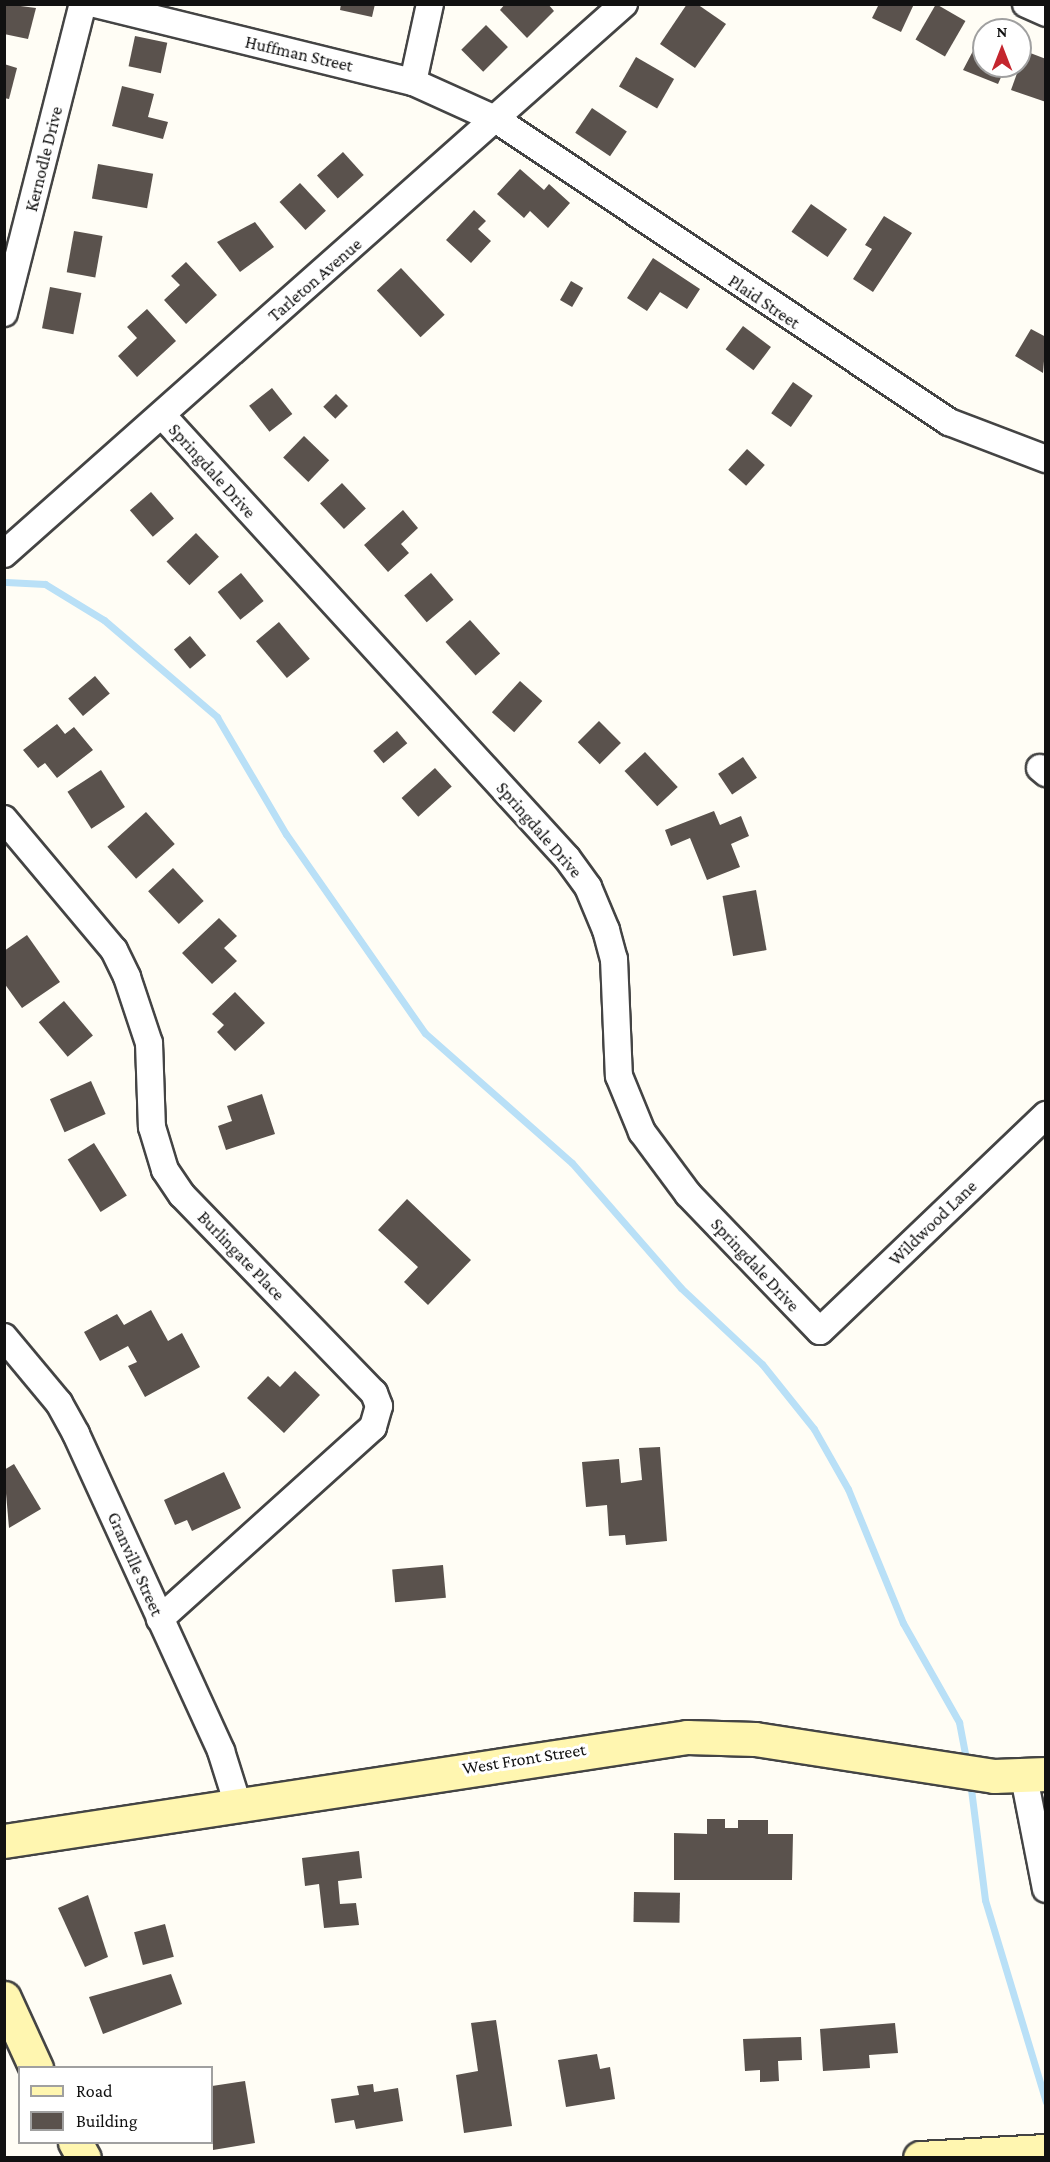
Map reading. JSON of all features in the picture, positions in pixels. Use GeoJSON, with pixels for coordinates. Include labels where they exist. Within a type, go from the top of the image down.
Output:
{"type":"FeatureCollection","features":[{"type":"Feature","properties":{"kind":"street","name":"Kernodle Drive"},"geometry":{"type":"LineString","coordinates":[[4,314],[83,4]]}},
{"type":"Feature","properties":{"kind":"street","name":"Huffman Street"},"geometry":{"type":"LineString","coordinates":[[95,4],[413,82],[497,120]]}},
{"type":"Feature","properties":{"kind":"street"},"geometry":{"type":"LineString","coordinates":[[413,82],[430,4]]}},
{"type":"Feature","properties":{"kind":"street","name":"Tarleton Avenue"},"geometry":{"type":"LineString","coordinates":[[4,554],[497,120],[624,4]]}},
{"type":"Feature","properties":{"kind":"street"},"geometry":{"type":"LineString","coordinates":[[1026,4],[1046,13]]}},
{"type":"Feature","properties":{"kind":"street","name":"Plaid Street"},"geometry":{"type":"LineString","coordinates":[[497,120],[930,410],[1046,459]]}},
{"type":"Feature","properties":{"kind":"street","name":"Springdale Drive"},"geometry":{"type":"LineString","coordinates":[[162,415],[567,858],[588,887],[606,930],[614,959],[619,1076],[642,1131],[688,1194],[820,1330]]}},
{"type":"Feature","properties":{"kind":"street","name":"Burlingate Place"},"geometry":{"type":"LineString","coordinates":[[4,819],[114,950],[127,977],[149,1043],[152,1128],[165,1170],[182,1195],[374,1393],[379,1406],[373,1427],[160,1619]]}},
{"type":"Feature","properties":{"kind":"street","name":"Wildwood Lane"},"geometry":{"type":"LineString","coordinates":[[820,1330],[1046,1115]]}},
{"type":"Feature","properties":{"kind":"street","name":"Granville Street"},"geometry":{"type":"LineString","coordinates":[[4,1338],[70,1424],[221,1751],[238,1805]]}},
{"type":"Feature","properties":{"kind":"street","name":"West Front Street"},"geometry":{"type":"LineString","coordinates":[[4,1841],[687,1737],[755,1739],[936,1770],[1021,1776]]}},
{"type":"Feature","properties":{"kind":"street"},"geometry":{"type":"LineString","coordinates":[[1021,1776],[1046,1889]]}},
{"type":"Feature","properties":{"kind":"street"},"geometry":{"type":"LineString","coordinates":[[4,1998],[36,2066]]}},
{"type":"Feature","properties":{"kind":"street"},"geometry":{"type":"LineString","coordinates":[[76,2144],[84,2157]]}},
{"type":"Feature","properties":{"kind":"street"},"geometry":{"type":"LineString","coordinates":[[936,2156],[1046,2151]]}},
{"type":"Feature","properties":{"kind":"building"},"geometry":{"type":"Polygon","coordinates":[[[5,4],[36,8],[28,39],[4,34],[5,4]]]}},
{"type":"Feature","properties":{"kind":"building"},"geometry":{"type":"Polygon","coordinates":[[[341,4],[375,4],[372,17],[340,10],[341,4]]]}},
{"type":"Feature","properties":{"kind":"building"},"geometry":{"type":"Polygon","coordinates":[[[505,4],[548,4],[554,11],[527,38],[500,10],[505,4]]]}},
{"type":"Feature","properties":{"kind":"building"},"geometry":{"type":"Polygon","coordinates":[[[687,4],[697,4],[726,24],[695,68],[660,44],[687,4]]]}},
{"type":"Feature","properties":{"kind":"building"},"geometry":{"type":"Polygon","coordinates":[[[879,4],[914,4],[901,32],[872,18],[879,4]]]}},
{"type":"Feature","properties":{"kind":"building"},"geometry":{"type":"Polygon","coordinates":[[[936,4],[965,21],[945,57],[916,40],[936,4]]]}},
{"type":"Feature","properties":{"kind":"building"},"geometry":{"type":"Polygon","coordinates":[[[486,25],[508,47],[483,72],[461,50],[486,25]]]}},
{"type":"Feature","properties":{"kind":"building"},"geometry":{"type":"Polygon","coordinates":[[[135,36],[167,43],[161,73],[129,66],[135,36]]]}},
{"type":"Feature","properties":{"kind":"building"},"geometry":{"type":"Polygon","coordinates":[[[972,53],[972,74],[963,70],[972,53]]]}},
{"type":"Feature","properties":{"kind":"building"},"geometry":{"type":"Polygon","coordinates":[[[1032,54],[1046,59],[1046,102],[1011,90],[1015,78],[1032,78],[1032,54]]]}},
{"type":"Feature","properties":{"kind":"building"},"geometry":{"type":"Polygon","coordinates":[[[636,57],[674,79],[657,108],[619,86],[636,57]]]}},
{"type":"Feature","properties":{"kind":"building"},"geometry":{"type":"Polygon","coordinates":[[[4,64],[17,68],[9,99],[4,98],[4,64]]]}},
{"type":"Feature","properties":{"kind":"building"},"geometry":{"type":"Polygon","coordinates":[[[983,78],[1001,78],[998,84],[983,78]]]}},
{"type":"Feature","properties":{"kind":"building"},"geometry":{"type":"Polygon","coordinates":[[[122,86],[154,94],[148,117],[168,122],[163,139],[112,126],[122,86]]]}},
{"type":"Feature","properties":{"kind":"building"},"geometry":{"type":"Polygon","coordinates":[[[592,108],[627,131],[610,156],[575,133],[592,108]]]}},
{"type":"Feature","properties":{"kind":"building"},"geometry":{"type":"Polygon","coordinates":[[[343,152],[364,175],[338,198],[317,175],[343,152]]]}},
{"type":"Feature","properties":{"kind":"building"},"geometry":{"type":"Polygon","coordinates":[[[98,164],[153,174],[147,208],[92,198],[98,164]]]}},
{"type":"Feature","properties":{"kind":"building"},"geometry":{"type":"Polygon","coordinates":[[[520,169],[544,190],[549,184],[570,203],[548,228],[530,211],[524,218],[497,194],[520,169]]]}},
{"type":"Feature","properties":{"kind":"building"},"geometry":{"type":"Polygon","coordinates":[[[300,183],[326,211],[305,230],[280,202],[300,183]]]}},
{"type":"Feature","properties":{"kind":"building"},"geometry":{"type":"Polygon","coordinates":[[[811,204],[847,229],[828,257],[791,232],[811,204]]]}},
{"type":"Feature","properties":{"kind":"building"},"geometry":{"type":"Polygon","coordinates":[[[474,210],[486,221],[478,229],[491,241],[471,263],[446,240],[474,210]]]}},
{"type":"Feature","properties":{"kind":"building"},"geometry":{"type":"Polygon","coordinates":[[[884,216],[912,233],[873,292],[853,279],[872,249],[865,245],[884,216]]]}},
{"type":"Feature","properties":{"kind":"building"},"geometry":{"type":"Polygon","coordinates":[[[255,222],[274,247],[240,272],[217,242],[255,222]]]}},
{"type":"Feature","properties":{"kind":"building"},"geometry":{"type":"Polygon","coordinates":[[[74,231],[103,236],[95,277],[67,272],[74,231]]]}},
{"type":"Feature","properties":{"kind":"building"},"geometry":{"type":"Polygon","coordinates":[[[653,258],[700,289],[687,309],[660,292],[647,311],[627,298],[653,258]]]}},
{"type":"Feature","properties":{"kind":"building"},"geometry":{"type":"Polygon","coordinates":[[[186,262],[217,295],[186,324],[164,300],[180,285],[171,276],[186,262]]]}},
{"type":"Feature","properties":{"kind":"building"},"geometry":{"type":"Polygon","coordinates":[[[401,268],[445,315],[421,337],[377,291],[401,268]]]}},
{"type":"Feature","properties":{"kind":"building"},"geometry":{"type":"Polygon","coordinates":[[[571,281],[583,288],[572,307],[560,300],[571,281]]]}},
{"type":"Feature","properties":{"kind":"building"},"geometry":{"type":"Polygon","coordinates":[[[50,287],[81,293],[73,334],[42,328],[50,287]]]}},
{"type":"Feature","properties":{"kind":"building"},"geometry":{"type":"Polygon","coordinates":[[[147,309],[176,341],[137,377],[118,356],[137,338],[127,327],[147,309]]]}},
{"type":"Feature","properties":{"kind":"building"},"geometry":{"type":"Polygon","coordinates":[[[743,326],[771,347],[753,370],[726,349],[743,326]]]}},
{"type":"Feature","properties":{"kind":"building"},"geometry":{"type":"Polygon","coordinates":[[[1031,329],[1046,337],[1043,373],[1015,356],[1031,329]]]}},
{"type":"Feature","properties":{"kind":"building"},"geometry":{"type":"Polygon","coordinates":[[[793,382],[813,396],[791,427],[771,413],[793,382]]]}},
{"type":"Feature","properties":{"kind":"building"},"geometry":{"type":"Polygon","coordinates":[[[272,388],[292,414],[269,432],[249,406],[272,388]]]}},
{"type":"Feature","properties":{"kind":"building"},"geometry":{"type":"Polygon","coordinates":[[[336,394],[348,406],[335,419],[323,407],[336,394]]]}},
{"type":"Feature","properties":{"kind":"building"},"geometry":{"type":"Polygon","coordinates":[[[304,436],[329,460],[308,482],[283,458],[304,436]]]}},
{"type":"Feature","properties":{"kind":"building"},"geometry":{"type":"Polygon","coordinates":[[[747,449],[765,465],[746,486],[728,470],[747,449]]]}},
{"type":"Feature","properties":{"kind":"building"},"geometry":{"type":"Polygon","coordinates":[[[342,483],[366,509],[344,529],[320,503],[342,483]]]}},
{"type":"Feature","properties":{"kind":"building"},"geometry":{"type":"Polygon","coordinates":[[[151,492],[174,518],[153,537],[130,510],[151,492]]]}},
{"type":"Feature","properties":{"kind":"building"},"geometry":{"type":"Polygon","coordinates":[[[403,510],[418,528],[401,544],[409,553],[388,572],[364,545],[403,510]]]}},
{"type":"Feature","properties":{"kind":"building"},"geometry":{"type":"Polygon","coordinates":[[[196,533],[219,557],[189,585],[167,561],[196,533]]]}},
{"type":"Feature","properties":{"kind":"building"},"geometry":{"type":"Polygon","coordinates":[[[241,573],[264,601],[240,620],[218,592],[241,573]]]}},
{"type":"Feature","properties":{"kind":"building"},"geometry":{"type":"Polygon","coordinates":[[[431,573],[453,600],[427,622],[404,595],[431,573]]]}},
{"type":"Feature","properties":{"kind":"building"},"geometry":{"type":"Polygon","coordinates":[[[470,620],[500,653],[476,676],[445,642],[470,620]]]}},
{"type":"Feature","properties":{"kind":"building"},"geometry":{"type":"Polygon","coordinates":[[[279,622],[310,659],[287,678],[256,641],[279,622]]]}},
{"type":"Feature","properties":{"kind":"building"},"geometry":{"type":"Polygon","coordinates":[[[190,636],[206,655],[190,669],[174,649],[190,636]]]}},
{"type":"Feature","properties":{"kind":"building"},"geometry":{"type":"Polygon","coordinates":[[[95,676],[110,694],[83,716],[68,698],[95,676]]]}},
{"type":"Feature","properties":{"kind":"building"},"geometry":{"type":"Polygon","coordinates":[[[520,681],[542,701],[514,732],[492,712],[520,681]]]}},
{"type":"Feature","properties":{"kind":"building"},"geometry":{"type":"Polygon","coordinates":[[[599,721],[621,743],[600,764],[578,742],[599,721]]]}},
{"type":"Feature","properties":{"kind":"building"},"geometry":{"type":"Polygon","coordinates":[[[57,724],[65,734],[74,727],[93,750],[57,778],[45,763],[38,768],[23,750],[57,724]]]}},
{"type":"Feature","properties":{"kind":"building"},"geometry":{"type":"Polygon","coordinates":[[[397,731],[407,743],[384,763],[373,751],[397,731]]]}},
{"type":"Feature","properties":{"kind":"building"},"geometry":{"type":"Polygon","coordinates":[[[645,752],[678,787],[657,806],[625,771],[645,752]]]}},
{"type":"Feature","properties":{"kind":"building"},"geometry":{"type":"Polygon","coordinates":[[[743,757],[757,778],[732,795],[718,774],[743,757]]]}},
{"type":"Feature","properties":{"kind":"building"},"geometry":{"type":"Polygon","coordinates":[[[435,768],[452,787],[418,817],[402,798],[435,768]]]}},
{"type":"Feature","properties":{"kind":"building"},"geometry":{"type":"Polygon","coordinates":[[[101,770],[125,807],[91,829],[67,792],[101,770]]]}},
{"type":"Feature","properties":{"kind":"building"},"geometry":{"type":"Polygon","coordinates":[[[714,811],[720,825],[741,816],[749,836],[731,844],[740,867],[707,880],[690,838],[671,846],[665,830],[714,811]]]}},
{"type":"Feature","properties":{"kind":"building"},"geometry":{"type":"Polygon","coordinates":[[[146,812],[175,844],[136,879],[107,847],[146,812]]]}},
{"type":"Feature","properties":{"kind":"building"},"geometry":{"type":"Polygon","coordinates":[[[173,868],[204,901],[179,924],[148,891],[173,868]]]}},
{"type":"Feature","properties":{"kind":"building"},"geometry":{"type":"Polygon","coordinates":[[[756,890],[767,950],[733,956],[723,896],[756,890]]]}},
{"type":"Feature","properties":{"kind":"building"},"geometry":{"type":"Polygon","coordinates":[[[219,918],[237,936],[224,948],[237,961],[212,984],[182,953],[219,918]]]}},
{"type":"Feature","properties":{"kind":"building"},"geometry":{"type":"Polygon","coordinates":[[[27,935],[60,982],[22,1008],[4,983],[4,951],[27,935]]]}},
{"type":"Feature","properties":{"kind":"building"},"geometry":{"type":"Polygon","coordinates":[[[235,992],[265,1023],[235,1051],[217,1032],[224,1025],[212,1014],[235,992]]]}},
{"type":"Feature","properties":{"kind":"building"},"geometry":{"type":"Polygon","coordinates":[[[64,1001],[93,1035],[68,1057],[39,1022],[64,1001]]]}},
{"type":"Feature","properties":{"kind":"building"},"geometry":{"type":"Polygon","coordinates":[[[91,1081],[106,1114],[65,1132],[50,1099],[91,1081]]]}},
{"type":"Feature","properties":{"kind":"building"},"geometry":{"type":"Polygon","coordinates":[[[262,1094],[275,1134],[226,1150],[218,1126],[232,1121],[227,1106],[262,1094]]]}},
{"type":"Feature","properties":{"kind":"building"},"geometry":{"type":"Polygon","coordinates":[[[94,1143],[127,1196],[101,1212],[68,1159],[94,1143]]]}},
{"type":"Feature","properties":{"kind":"building"},"geometry":{"type":"Polygon","coordinates":[[[407,1199],[471,1260],[428,1305],[404,1282],[418,1267],[378,1230],[407,1199]]]}},
{"type":"Feature","properties":{"kind":"building"},"geometry":{"type":"Polygon","coordinates":[[[151,1310],[168,1341],[182,1333],[200,1367],[145,1397],[128,1366],[137,1362],[128,1346],[100,1361],[84,1332],[117,1314],[124,1325],[151,1310]]]}},
{"type":"Feature","properties":{"kind":"building"},"geometry":{"type":"Polygon","coordinates":[[[295,1371],[320,1395],[284,1433],[247,1398],[268,1376],[280,1387],[295,1371]]]}},
{"type":"Feature","properties":{"kind":"building"},"geometry":{"type":"Polygon","coordinates":[[[660,1447],[667,1541],[626,1545],[625,1535],[609,1536],[607,1505],[586,1507],[582,1462],[619,1459],[621,1483],[642,1480],[639,1448],[660,1447]]]}},
{"type":"Feature","properties":{"kind":"building"},"geometry":{"type":"Polygon","coordinates":[[[14,1464],[41,1509],[9,1528],[4,1470],[14,1464]]]}},
{"type":"Feature","properties":{"kind":"building"},"geometry":{"type":"Polygon","coordinates":[[[224,1472],[241,1508],[192,1531],[187,1520],[175,1525],[164,1500],[224,1472]]]}},
{"type":"Feature","properties":{"kind":"building"},"geometry":{"type":"Polygon","coordinates":[[[443,1565],[446,1598],[395,1602],[392,1569],[443,1565]]]}},
{"type":"Feature","properties":{"kind":"building"},"geometry":{"type":"Polygon","coordinates":[[[707,1819],[725,1819],[725,1828],[738,1828],[738,1820],[768,1820],[768,1834],[793,1834],[792,1880],[674,1880],[674,1833],[707,1834],[707,1819]]]}},
{"type":"Feature","properties":{"kind":"building"},"geometry":{"type":"Polygon","coordinates":[[[359,1851],[362,1878],[338,1881],[340,1904],[356,1903],[359,1925],[324,1928],[319,1884],[305,1886],[302,1858],[359,1851]]]}},
{"type":"Feature","properties":{"kind":"building"},"geometry":{"type":"Polygon","coordinates":[[[634,1892],[680,1893],[679,1923],[633,1922],[634,1892]]]}},
{"type":"Feature","properties":{"kind":"building"},"geometry":{"type":"Polygon","coordinates":[[[88,1895],[108,1957],[85,1967],[58,1908],[88,1895]]]}},
{"type":"Feature","properties":{"kind":"building"},"geometry":{"type":"Polygon","coordinates":[[[165,1924],[174,1957],[143,1965],[134,1932],[165,1924]]]}},
{"type":"Feature","properties":{"kind":"building"},"geometry":{"type":"Polygon","coordinates":[[[171,1974],[182,2004],[103,2034],[89,1997],[171,1974]]]}},
{"type":"Feature","properties":{"kind":"building"},"geometry":{"type":"Polygon","coordinates":[[[496,2020],[512,2126],[464,2133],[456,2075],[478,2071],[471,2023],[496,2020]]]}},
{"type":"Feature","properties":{"kind":"building"},"geometry":{"type":"Polygon","coordinates":[[[895,2023],[898,2053],[869,2055],[870,2068],[823,2071],[820,2029],[895,2023]]]}},
{"type":"Feature","properties":{"kind":"building"},"geometry":{"type":"Polygon","coordinates":[[[801,2037],[802,2060],[778,2061],[779,2081],[760,2082],[760,2070],[745,2071],[743,2039],[801,2037]]]}},
{"type":"Feature","properties":{"kind":"building"},"geometry":{"type":"Polygon","coordinates":[[[597,2054],[600,2069],[610,2067],[615,2099],[566,2107],[558,2060],[597,2054]]]}},
{"type":"Feature","properties":{"kind":"building"},"geometry":{"type":"Polygon","coordinates":[[[245,2081],[255,2143],[213,2150],[213,2086],[245,2081]]]}},
{"type":"Feature","properties":{"kind":"building"},"geometry":{"type":"Polygon","coordinates":[[[373,2084],[374,2092],[398,2088],[403,2121],[356,2129],[354,2120],[335,2123],[331,2099],[359,2095],[357,2086],[373,2084]]]}},
{"type":"Feature","properties":{"kind":"waterway"},"geometry":{"type":"LineString","coordinates":[[6,582],[45,584],[104,620],[217,717],[286,834],[425,1033],[572,1163],[681,1288],[762,1364],[814,1429],[848,1489],[903,1623],[959,1722],[967,1764]]}},
{"type":"Feature","properties":{"kind":"waterway"},"geometry":{"type":"LineString","coordinates":[[970,1781],[985,1900],[1046,2102]]}}]}
